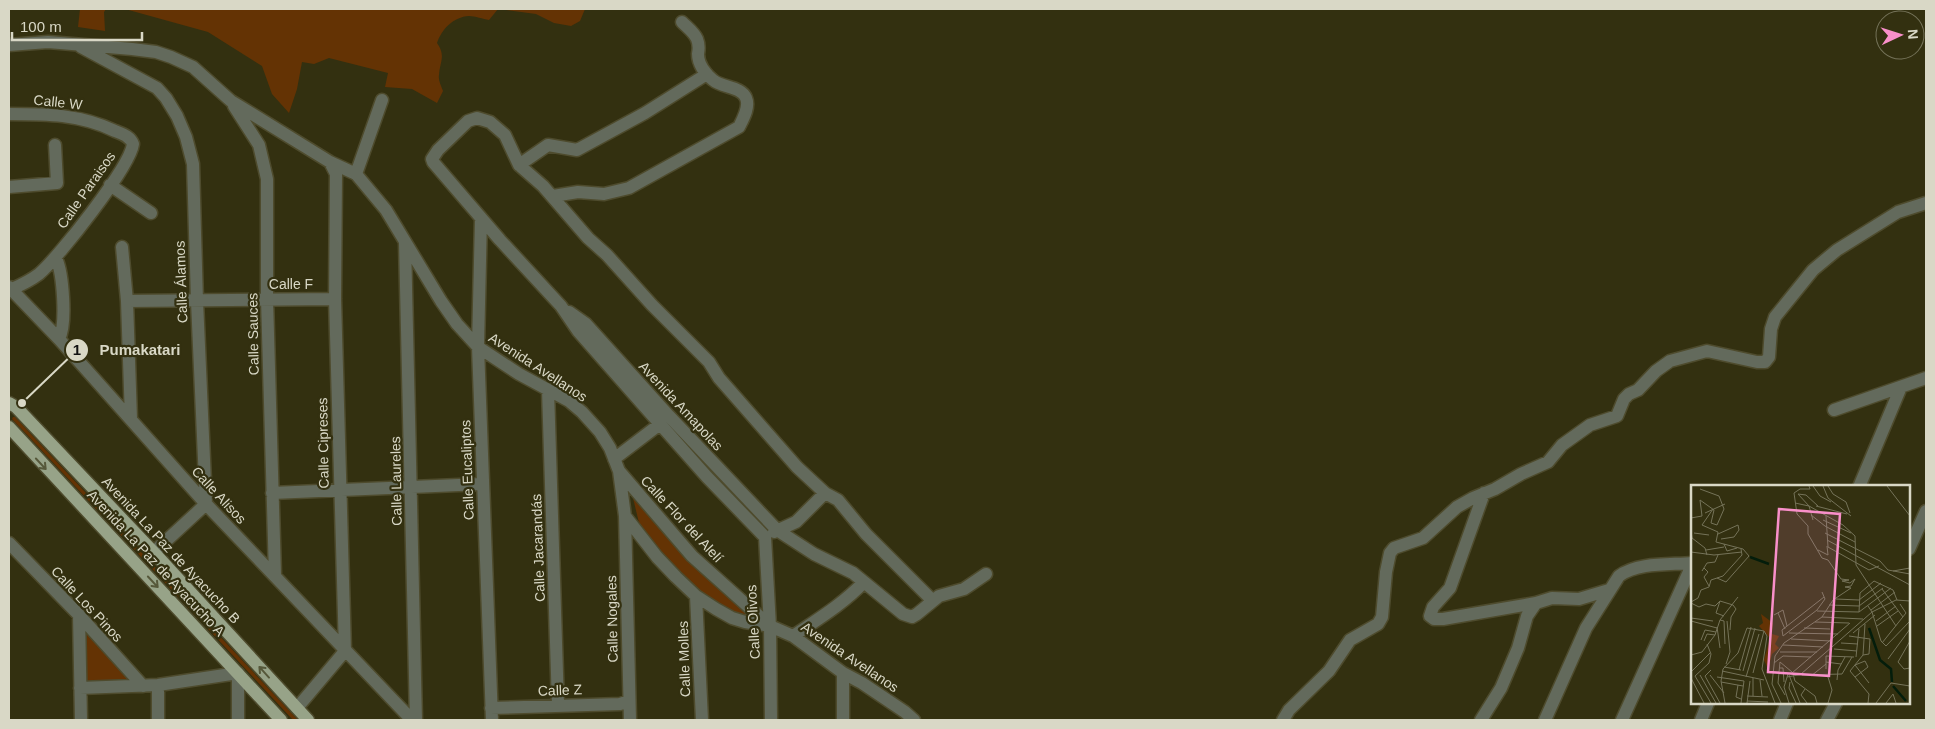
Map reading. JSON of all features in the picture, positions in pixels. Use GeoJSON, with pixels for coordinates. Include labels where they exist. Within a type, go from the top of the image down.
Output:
{"type":"FeatureCollection","features":[{"type":"Feature","properties":{"kind":"main road","name":"Avenida La Paz de Ayacucho B"},"geometry":{"type":"LineString","coordinates":[[9,404],[16,407],[22,413],[154,552],[308,720]]}},
{"type":"Feature","properties":{"kind":"main road","name":"Avenida La Paz de Ayacucho A"},"geometry":{"type":"LineString","coordinates":[[9,427],[281,720]]}},
{"type":"Feature","properties":{"kind":"street"},"geometry":{"type":"LineString","coordinates":[[553,196],[578,192],[604,194],[629,188],[735,130],[744,119],[747,105],[746,97],[740,92],[713,80],[707,74],[699,62],[699,46],[696,37],[682,22]]}},
{"type":"Feature","properties":{"kind":"street","name":"Avenida Avellanos"},"geometry":{"type":"LineString","coordinates":[[9,45],[48,42],[156,52],[171,56],[193,67],[231,101],[330,162],[356,174],[386,210],[457,324],[478,347],[569,401],[600,432],[610,448],[616,465],[625,516],[657,557],[696,596],[732,618],[770,626],[793,636],[909,718]]}},
{"type":"Feature","properties":{"kind":"street","name":"Calle Álamos"},"geometry":{"type":"LineString","coordinates":[[76,44],[157,88],[178,116],[186,137],[193,164],[206,504]]}},
{"type":"Feature","properties":{"kind":"street"},"geometry":{"type":"LineString","coordinates":[[707,74],[645,113],[577,150],[548,145],[519,165],[553,196],[588,238],[608,255],[652,305],[709,362],[719,378],[797,467],[825,493],[838,500],[866,534],[933,601],[939,596],[969,586],[986,574]]}},
{"type":"Feature","properties":{"kind":"street"},"geometry":{"type":"LineString","coordinates":[[356,174],[382,100]]}},
{"type":"Feature","properties":{"kind":"street","name":"Calle Sauces"},"geometry":{"type":"LineString","coordinates":[[231,101],[259,145],[267,179],[267,299],[275,575]]}},
{"type":"Feature","properties":{"kind":"street","name":"Calle W"},"geometry":{"type":"LineString","coordinates":[[9,114],[54,114],[76,117],[94,122],[130,138]]}},
{"type":"Feature","properties":{"kind":"street","name":"Avenida Amapolas"},"geometry":{"type":"LineString","coordinates":[[519,165],[505,135],[483,119],[472,119],[464,124],[432,158],[433,162],[480,218],[561,306],[578,331],[707,477],[765,537]]}},
{"type":"Feature","properties":{"kind":"street","name":"Calle Paraisos"},"geometry":{"type":"LineString","coordinates":[[11,288],[38,275],[56,258],[110,185],[132,148],[133,144],[130,138]]}},
{"type":"Feature","properties":{"kind":"street"},"geometry":{"type":"LineString","coordinates":[[9,186],[57,183],[55,145]]}},
{"type":"Feature","properties":{"kind":"street","name":"Calle Cipreses"},"geometry":{"type":"LineString","coordinates":[[330,162],[336,174],[335,299],[344,651]]}},
{"type":"Feature","properties":{"kind":"street"},"geometry":{"type":"LineString","coordinates":[[110,185],[151,213]]}},
{"type":"Feature","properties":{"kind":"street"},"geometry":{"type":"LineString","coordinates":[[1283,720],[1289,710],[1329,671],[1350,640],[1378,624],[1382,617],[1386,572],[1390,553],[1394,548],[1422,538],[1457,507],[1548,462],[1562,445],[1590,425],[1617,416],[1624,399],[1638,390],[1656,371],[1670,361],[1707,351],[1765,362],[1769,357],[1771,329],[1775,318],[1812,270],[1837,250],[1898,212],[1926,203]]}},
{"type":"Feature","properties":{"kind":"street","name":"Calle Eucaliptos"},"geometry":{"type":"LineString","coordinates":[[480,218],[478,347],[491,714]]}},
{"type":"Feature","properties":{"kind":"street","name":"Calle Laureles"},"geometry":{"type":"LineString","coordinates":[[405,242],[416,720]]}},
{"type":"Feature","properties":{"kind":"street"},"geometry":{"type":"LineString","coordinates":[[122,247],[127,301],[131,419]]}},
{"type":"Feature","properties":{"kind":"street"},"geometry":{"type":"LineString","coordinates":[[56,258],[60,268],[63,314],[62,330],[59,339]]}},
{"type":"Feature","properties":{"kind":"street","name":"Calle Alisos"},"geometry":{"type":"LineString","coordinates":[[11,288],[206,504],[275,575],[344,651],[412,720]]}},
{"type":"Feature","properties":{"kind":"street","name":"Calle F"},"geometry":{"type":"LineString","coordinates":[[127,301],[335,299]]}},
{"type":"Feature","properties":{"kind":"street","name":"Avenida Amapolas"},"geometry":{"type":"LineString","coordinates":[[561,306],[586,324],[668,416],[777,530],[814,554],[853,573],[907,616],[917,614],[933,601]]}},
{"type":"Feature","properties":{"kind":"street"},"geometry":{"type":"LineString","coordinates":[[1834,410],[1926,378]]}},
{"type":"Feature","properties":{"kind":"street"},"geometry":{"type":"LineString","coordinates":[[1859,485],[1901,387]]}},
{"type":"Feature","properties":{"kind":"street","name":"Calle Jacarandás"},"geometry":{"type":"LineString","coordinates":[[548,390],[558,705]]}},
{"type":"Feature","properties":{"kind":"street"},"geometry":{"type":"LineString","coordinates":[[616,465],[660,424]]}},
{"type":"Feature","properties":{"kind":"street","name":"Calle Flor del Alelí"},"geometry":{"type":"LineString","coordinates":[[616,465],[692,556],[770,626]]}},
{"type":"Feature","properties":{"kind":"street"},"geometry":{"type":"LineString","coordinates":[[272,493],[482,484]]}},
{"type":"Feature","properties":{"kind":"street"},"geometry":{"type":"LineString","coordinates":[[765,537],[796,522],[825,493]]}},
{"type":"Feature","properties":{"kind":"street"},"geometry":{"type":"LineString","coordinates":[[1484,493],[1450,588],[1433,607],[1430,616],[1434,619],[1443,618],[1536,603],[1552,598],[1579,599],[1609,590]]}},
{"type":"Feature","properties":{"kind":"street"},"geometry":{"type":"LineString","coordinates":[[154,552],[206,504]]}},
{"type":"Feature","properties":{"kind":"street"},"geometry":{"type":"LineString","coordinates":[[1910,547],[1926,511]]}},
{"type":"Feature","properties":{"kind":"street","name":"Calle Nogales"},"geometry":{"type":"LineString","coordinates":[[625,516],[630,720]]}},
{"type":"Feature","properties":{"kind":"street","name":"Calle Olivos"},"geometry":{"type":"LineString","coordinates":[[765,537],[770,626],[771,720]]}},
{"type":"Feature","properties":{"kind":"street","name":"Calle Los Pinos"},"geometry":{"type":"LineString","coordinates":[[9,543],[79,615],[143,686]]}},
{"type":"Feature","properties":{"kind":"street"},"geometry":{"type":"LineString","coordinates":[[1545,720],[1586,628],[1619,576],[1624,572],[1642,567],[1691,564]]}},
{"type":"Feature","properties":{"kind":"street"},"geometry":{"type":"LineString","coordinates":[[1622,720],[1691,566]]}},
{"type":"Feature","properties":{"kind":"street"},"geometry":{"type":"LineString","coordinates":[[793,636],[832,610],[853,594],[864,582]]}},
{"type":"Feature","properties":{"kind":"street","name":"Calle Molles"},"geometry":{"type":"LineString","coordinates":[[696,596],[702,720]]}},
{"type":"Feature","properties":{"kind":"street"},"geometry":{"type":"LineString","coordinates":[[1481,720],[1501,688],[1518,648],[1527,616],[1536,603]]}},
{"type":"Feature","properties":{"kind":"street"},"geometry":{"type":"LineString","coordinates":[[79,615],[81,720]]}},
{"type":"Feature","properties":{"kind":"street"},"geometry":{"type":"LineString","coordinates":[[297,708],[344,651]]}},
{"type":"Feature","properties":{"kind":"street"},"geometry":{"type":"LineString","coordinates":[[80,688],[158,685],[238,673],[238,720]]}},
{"type":"Feature","properties":{"kind":"street"},"geometry":{"type":"LineString","coordinates":[[843,673],[843,720]]}},
{"type":"Feature","properties":{"kind":"street"},"geometry":{"type":"LineString","coordinates":[[158,685],[158,720]]}},
{"type":"Feature","properties":{"kind":"street","name":"Calle Z"},"geometry":{"type":"LineString","coordinates":[[491,714],[558,705],[620,704],[629,701]]}},
{"type":"Feature","properties":{"kind":"street"},"geometry":{"type":"LineString","coordinates":[[1701,720],[1708,704]]}},
{"type":"Feature","properties":{"kind":"street"},"geometry":{"type":"LineString","coordinates":[[1780,720],[1786,704]]}},
{"type":"Feature","properties":{"kind":"street"},"geometry":{"type":"LineString","coordinates":[[1827,720],[1835,704]]}},
{"type":"Feature","properties":{"kind":"shaded area"},"geometry":{"type":"Polygon","coordinates":[[[80,9],[106,9],[104,12],[105,31],[78,27],[80,9]]]}},
{"type":"Feature","properties":{"kind":"shaded area"},"geometry":{"type":"Polygon","coordinates":[[[125,9],[498,9],[489,20],[469,16],[453,21],[442,33],[437,43],[442,55],[439,77],[443,91],[437,103],[412,89],[385,87],[388,73],[329,58],[314,64],[302,62],[297,89],[289,113],[272,94],[262,66],[208,32],[125,9]]]}},
{"type":"Feature","properties":{"kind":"shaded area"},"geometry":{"type":"Polygon","coordinates":[[[498,9],[585,9],[580,21],[571,26],[554,23],[536,14],[498,9]]]}},
{"type":"Feature","properties":{"kind":"shaded area"},"geometry":{"type":"Polygon","coordinates":[[[13,417],[298,720],[293,720],[12,419],[13,417]]]}},
{"type":"Feature","properties":{"kind":"shaded area"},"geometry":{"type":"Polygon","coordinates":[[[633,498],[693,564],[755,619],[743,618],[706,597],[663,557],[640,527],[633,498]]]}},
{"type":"Feature","properties":{"kind":"shaded area"},"geometry":{"type":"Polygon","coordinates":[[[80,626],[132,679],[81,682],[80,626]]]}},
{"type":"Feature","properties":{"kind":"place","name":"Pumakatari"},"geometry":{"type":"Point","coordinates":[22,403]}}]}
